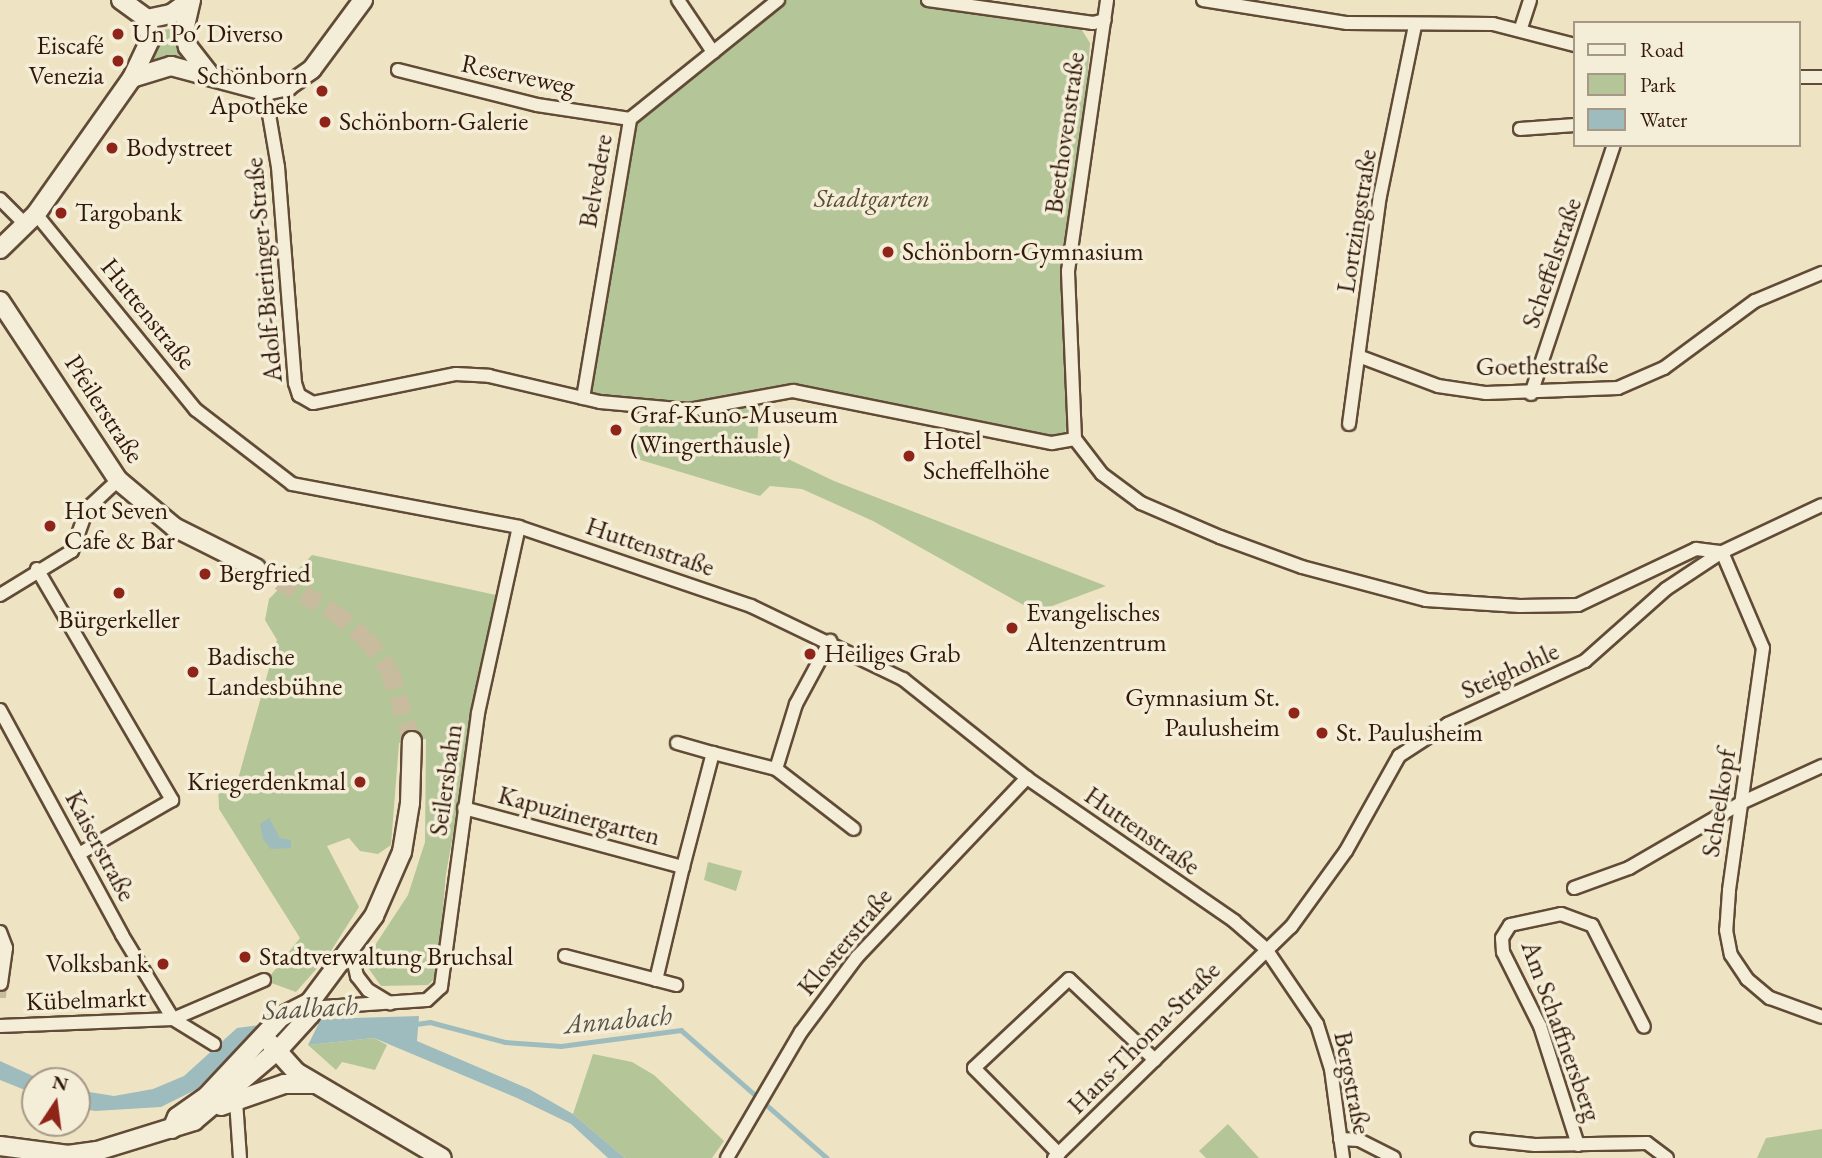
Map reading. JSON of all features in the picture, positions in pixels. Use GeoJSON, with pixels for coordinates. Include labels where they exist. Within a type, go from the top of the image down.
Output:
{"type":"FeatureCollection","features":[{"type":"Feature","properties":{"kind":"main road"},"geometry":{"type":"LineString","coordinates":[[0,249],[31,219],[132,78],[150,40],[147,19],[121,0]]}},
{"type":"Feature","properties":{"kind":"main road"},"geometry":{"type":"LineString","coordinates":[[147,19],[171,14],[191,0]]}},
{"type":"Feature","properties":{"kind":"main road"},"geometry":{"type":"LineString","coordinates":[[191,0],[184,31],[188,47],[208,72]]}},
{"type":"Feature","properties":{"kind":"main road"},"geometry":{"type":"LineString","coordinates":[[132,78],[171,66],[208,72],[265,91],[288,86],[312,69],[363,0]]}},
{"type":"Feature","properties":{"kind":"main road","name":"Pfeilerstraße"},"geometry":{"type":"LineString","coordinates":[[0,301],[118,480],[174,527],[256,568]]}},
{"type":"Feature","properties":{"kind":"main road"},"geometry":{"type":"LineString","coordinates":[[211,1110],[308,1012],[374,916],[402,852],[410,803],[412,741]]}},
{"type":"Feature","properties":{"kind":"main road"},"geometry":{"type":"LineString","coordinates":[[308,1012],[278,1020],[274,1045],[296,1072],[442,1158]]}},
{"type":"Feature","properties":{"kind":"main road"},"geometry":{"type":"LineString","coordinates":[[172,1129],[177,1117],[206,1096],[250,1050],[274,1045]]}},
{"type":"Feature","properties":{"kind":"main road"},"geometry":{"type":"LineString","coordinates":[[0,1146],[68,1155],[132,1144],[211,1110],[284,1084],[317,1085]]}},
{"type":"Feature","properties":{"kind":"street"},"geometry":{"type":"LineString","coordinates":[[678,0],[713,51]]}},
{"type":"Feature","properties":{"kind":"street","name":"Belvedere"},"geometry":{"type":"LineString","coordinates":[[583,398],[630,119],[778,0]]}},
{"type":"Feature","properties":{"kind":"street"},"geometry":{"type":"LineString","coordinates":[[928,0],[1093,23],[1105,20]]}},
{"type":"Feature","properties":{"kind":"street","name":"Beethovenstraße"},"geometry":{"type":"LineString","coordinates":[[1075,439],[1068,271],[1107,0]]}},
{"type":"Feature","properties":{"kind":"street"},"geometry":{"type":"LineString","coordinates":[[1203,0],[1316,20],[1415,26],[1470,23],[1521,28],[1574,45]]}},
{"type":"Feature","properties":{"kind":"street"},"geometry":{"type":"LineString","coordinates":[[1521,28],[1530,0]]}},
{"type":"Feature","properties":{"kind":"street","name":"Lortzingstraße"},"geometry":{"type":"LineString","coordinates":[[1349,424],[1361,357],[1380,196],[1415,26]]}},
{"type":"Feature","properties":{"kind":"street","name":"Reserveweg"},"geometry":{"type":"LineString","coordinates":[[398,70],[537,105],[630,119]]}},
{"type":"Feature","properties":{"kind":"street"},"geometry":{"type":"LineString","coordinates":[[1801,77],[1822,77]]}},
{"type":"Feature","properties":{"kind":"street","name":"Adolf-Bieringer-Straße"},"geometry":{"type":"LineString","coordinates":[[265,91],[274,128],[299,396],[313,403],[456,374],[489,376],[583,398],[689,410],[793,391],[1052,443],[1075,439]]}},
{"type":"Feature","properties":{"kind":"street"},"geometry":{"type":"LineString","coordinates":[[1520,128],[1574,125]]}},
{"type":"Feature","properties":{"kind":"street","name":"Scheffelstraße"},"geometry":{"type":"LineString","coordinates":[[1531,394],[1613,147]]}},
{"type":"Feature","properties":{"kind":"street","name":"Huttenstraße"},"geometry":{"type":"LineString","coordinates":[[0,199],[31,219],[196,410],[292,484],[519,527],[751,606],[830,641],[903,679],[1027,778],[1234,920],[1266,949]]}},
{"type":"Feature","properties":{"kind":"street","name":"Goethestraße"},"geometry":{"type":"LineString","coordinates":[[1361,357],[1438,386],[1531,394],[1599,391],[1642,381],[1755,301],[1822,273]]}},
{"type":"Feature","properties":{"kind":"street"},"geometry":{"type":"LineString","coordinates":[[1075,439],[1102,474],[1141,503],[1303,567],[1426,600],[1578,605],[1696,549],[1722,552],[1822,505]]}},
{"type":"Feature","properties":{"kind":"street"},"geometry":{"type":"LineString","coordinates":[[0,595],[37,569],[72,551],[87,509],[118,480]]}},
{"type":"Feature","properties":{"kind":"street","name":"Seilersbahn"},"geometry":{"type":"LineString","coordinates":[[308,1012],[324,1007],[427,1000],[441,988],[478,713],[519,527]]}},
{"type":"Feature","properties":{"kind":"street","name":"Scheelkopf"},"geometry":{"type":"LineString","coordinates":[[1722,552],[1763,648],[1729,891],[1726,930],[1731,955],[1747,979],[1770,998],[1822,1017]]}},
{"type":"Feature","properties":{"kind":"street","name":"Steighohle"},"geometry":{"type":"LineString","coordinates":[[1266,949],[1317,896],[1399,756],[1448,724],[1585,662],[1666,589],[1722,552]]}},
{"type":"Feature","properties":{"kind":"street"},"geometry":{"type":"LineString","coordinates":[[37,569],[172,800],[79,854]]}},
{"type":"Feature","properties":{"kind":"street"},"geometry":{"type":"LineString","coordinates":[[776,769],[796,704],[830,641]]}},
{"type":"Feature","properties":{"kind":"street","name":"Kaiserstraße"},"geometry":{"type":"LineString","coordinates":[[0,710],[173,1019]]}},
{"type":"Feature","properties":{"kind":"street"},"geometry":{"type":"LineString","coordinates":[[677,743],[776,769],[854,829]]}},
{"type":"Feature","properties":{"kind":"street","name":"Kapuzinergarten"},"geometry":{"type":"LineString","coordinates":[[656,980],[713,753]]}},
{"type":"Feature","properties":{"kind":"street"},"geometry":{"type":"LineString","coordinates":[[1574,888],[1629,869],[1743,802],[1822,766]]}},
{"type":"Feature","properties":{"kind":"street","name":"Klosterstraße"},"geometry":{"type":"LineString","coordinates":[[727,1158],[801,1032],[857,957],[1027,778]]}},
{"type":"Feature","properties":{"kind":"street","name":"Kapuzinergarten"},"geometry":{"type":"LineString","coordinates":[[464,808],[683,867]]}},
{"type":"Feature","properties":{"kind":"street","name":"Am Schaffnersberg"},"geometry":{"type":"LineString","coordinates":[[1578,1145],[1540,1026],[1503,953],[1502,938],[1510,925],[1561,914],[1592,925],[1644,1027]]}},
{"type":"Feature","properties":{"kind":"street"},"geometry":{"type":"LineString","coordinates":[[0,932],[5,948],[1,984]]}},
{"type":"Feature","properties":{"kind":"street","name":"Hans-Thoma-Straße"},"geometry":{"type":"LineString","coordinates":[[1056,1156],[1266,949]]}},
{"type":"Feature","properties":{"kind":"street","name":"Bergstraße"},"geometry":{"type":"LineString","coordinates":[[1266,949],[1317,1024],[1331,1069],[1343,1158]]}},
{"type":"Feature","properties":{"kind":"street"},"geometry":{"type":"LineString","coordinates":[[351,950],[358,976],[368,990],[391,1003]]}},
{"type":"Feature","properties":{"kind":"street"},"geometry":{"type":"LineString","coordinates":[[565,956],[676,985]]}},
{"type":"Feature","properties":{"kind":"street"},"geometry":{"type":"LineString","coordinates":[[1056,1156],[974,1068],[1069,979],[1155,1060]]}},
{"type":"Feature","properties":{"kind":"street"},"geometry":{"type":"LineString","coordinates":[[173,1019],[264,980]]}},
{"type":"Feature","properties":{"kind":"street"},"geometry":{"type":"LineString","coordinates":[[173,1019],[214,1044]]}},
{"type":"Feature","properties":{"kind":"street","name":"Kübelmarkt"},"geometry":{"type":"LineString","coordinates":[[0,1026],[173,1019]]}},
{"type":"Feature","properties":{"kind":"street"},"geometry":{"type":"LineString","coordinates":[[236,1101],[240,1158]]}},
{"type":"Feature","properties":{"kind":"street"},"geometry":{"type":"LineString","coordinates":[[1340,1139],[1368,1143],[1394,1158]]}},
{"type":"Feature","properties":{"kind":"street","name":"Am Schaffnersberg"},"geometry":{"type":"LineString","coordinates":[[1477,1139],[1578,1145],[1647,1143],[1667,1158]]}},
{"type":"Feature","properties":{"kind":"green space","name":"Stadtgarten"},"geometry":{"type":"Polygon","coordinates":[[[775,0],[935,0],[1080,27],[1090,43],[1083,145],[1065,271],[1070,389],[1065,435],[1049,439],[761,392],[757,444],[834,481],[1106,586],[1036,612],[873,521],[802,489],[770,486],[760,496],[634,458],[645,406],[589,394],[634,123],[775,0]]]}},
{"type":"Feature","properties":{"kind":"green space"},"geometry":{"type":"Polygon","coordinates":[[[178,27],[187,55],[150,60],[158,31],[178,27]]]}},
{"type":"Feature","properties":{"kind":"green space"},"geometry":{"type":"Polygon","coordinates":[[[312,555],[496,595],[446,874],[437,976],[428,985],[381,986],[364,962],[408,895],[425,842],[426,739],[399,743],[391,845],[378,854],[360,851],[349,838],[327,846],[359,907],[327,957],[296,992],[266,981],[300,938],[219,809],[218,782],[238,779],[277,640],[265,620],[269,599],[312,555]]]}},
{"type":"Feature","properties":{"kind":"green space"},"geometry":{"type":"Polygon","coordinates":[[[708,862],[742,871],[736,891],[704,880],[708,862]]]}},
{"type":"Feature","properties":{"kind":"green space"},"geometry":{"type":"Polygon","coordinates":[[[374,1038],[387,1045],[375,1070],[342,1062],[336,1070],[308,1045],[374,1038]]]}},
{"type":"Feature","properties":{"kind":"green space"},"geometry":{"type":"Polygon","coordinates":[[[593,1054],[632,1062],[654,1075],[724,1141],[712,1158],[625,1158],[573,1114],[593,1054]]]}},
{"type":"Feature","properties":{"kind":"green space"},"geometry":{"type":"Polygon","coordinates":[[[1228,1124],[1259,1158],[1206,1158],[1199,1151],[1228,1124]]]}},
{"type":"Feature","properties":{"kind":"green space"},"geometry":{"type":"Polygon","coordinates":[[[1822,1129],[1822,1158],[1757,1158],[1766,1138],[1822,1129]]]}},
{"type":"Feature","properties":{"kind":"water"},"geometry":{"type":"Polygon","coordinates":[[[269,818],[280,838],[291,840],[291,848],[271,849],[263,839],[260,824],[269,818]]]}},
{"type":"Feature","properties":{"kind":"water"},"geometry":{"type":"Polygon","coordinates":[[[419,1016],[417,1041],[529,1089],[573,1114],[625,1158],[608,1158],[571,1124],[517,1098],[374,1038],[308,1045],[321,1019],[419,1016]]]}},
{"type":"Feature","properties":{"kind":"water"},"geometry":{"type":"Polygon","coordinates":[[[260,1025],[197,1089],[161,1107],[91,1110],[91,1092],[114,1096],[153,1089],[184,1076],[237,1028],[260,1025]]]}},
{"type":"Feature","properties":{"kind":"water"},"geometry":{"type":"Polygon","coordinates":[[[0,1061],[21,1071],[21,1088],[0,1080],[0,1061]]]}},
{"type":"Feature","properties":{"kind":"waterway","name":"Annabach"},"geometry":{"type":"LineString","coordinates":[[416,1024],[430,1022],[505,1042],[561,1046],[681,1030],[827,1158]]}},
{"type":"Feature","properties":{"kind":"tunnel"},"geometry":{"type":"LineString","coordinates":[[256,568],[334,612],[366,639],[390,671],[412,741]]}},
{"type":"Feature","properties":{"kind":"tunnel"},"geometry":{"type":"LineString","coordinates":[[0,998],[1,984]]}},
{"type":"Feature","properties":{"kind":"place","name":"Un Po´ Diverso"},"geometry":{"type":"Point","coordinates":[118,34]}},
{"type":"Feature","properties":{"kind":"place","name":"Eiscafé Venezia"},"geometry":{"type":"Point","coordinates":[118,61]}},
{"type":"Feature","properties":{"kind":"place","name":"Schönborn Apotheke"},"geometry":{"type":"Point","coordinates":[322,91]}},
{"type":"Feature","properties":{"kind":"place","name":"Schönborn-Galerie"},"geometry":{"type":"Point","coordinates":[325,122]}},
{"type":"Feature","properties":{"kind":"place","name":"Bodystreet"},"geometry":{"type":"Point","coordinates":[112,148]}},
{"type":"Feature","properties":{"kind":"place","name":"Targobank"},"geometry":{"type":"Point","coordinates":[61,213]}},
{"type":"Feature","properties":{"kind":"place","name":"Schönborn-Gymnasium"},"geometry":{"type":"Point","coordinates":[888,252]}},
{"type":"Feature","properties":{"kind":"place","name":"Graf-Kuno-Museum (Wingerthäusle)"},"geometry":{"type":"Point","coordinates":[616,430]}},
{"type":"Feature","properties":{"kind":"place","name":"Hotel Scheffelhöhe"},"geometry":{"type":"Point","coordinates":[909,456]}},
{"type":"Feature","properties":{"kind":"place","name":"Hot Seven Cafe & Bar"},"geometry":{"type":"Point","coordinates":[50,526]}},
{"type":"Feature","properties":{"kind":"place","name":"Bergfried"},"geometry":{"type":"Point","coordinates":[205,574]}},
{"type":"Feature","properties":{"kind":"place","name":"Bürgerkeller"},"geometry":{"type":"Point","coordinates":[119,593]}},
{"type":"Feature","properties":{"kind":"place","name":"Evangelisches Altenzentrum"},"geometry":{"type":"Point","coordinates":[1012,628]}},
{"type":"Feature","properties":{"kind":"place","name":"Heiliges Grab"},"geometry":{"type":"Point","coordinates":[810,654]}},
{"type":"Feature","properties":{"kind":"place","name":"Badische Landesbühne"},"geometry":{"type":"Point","coordinates":[193,672]}},
{"type":"Feature","properties":{"kind":"place","name":"Gymnasium St. Paulusheim"},"geometry":{"type":"Point","coordinates":[1294,713]}},
{"type":"Feature","properties":{"kind":"place","name":"St. Paulusheim"},"geometry":{"type":"Point","coordinates":[1322,733]}},
{"type":"Feature","properties":{"kind":"place","name":"Kriegerdenkmal"},"geometry":{"type":"Point","coordinates":[360,782]}},
{"type":"Feature","properties":{"kind":"place","name":"Stadtverwaltung Bruchsal"},"geometry":{"type":"Point","coordinates":[245,957]}},
{"type":"Feature","properties":{"kind":"place","name":"Volksbank"},"geometry":{"type":"Point","coordinates":[163,964]}},
{"type":"Feature","properties":{"kind":"water label","name":"Saalbach"},"geometry":{"type":"Point","coordinates":[310,1007]}}]}
